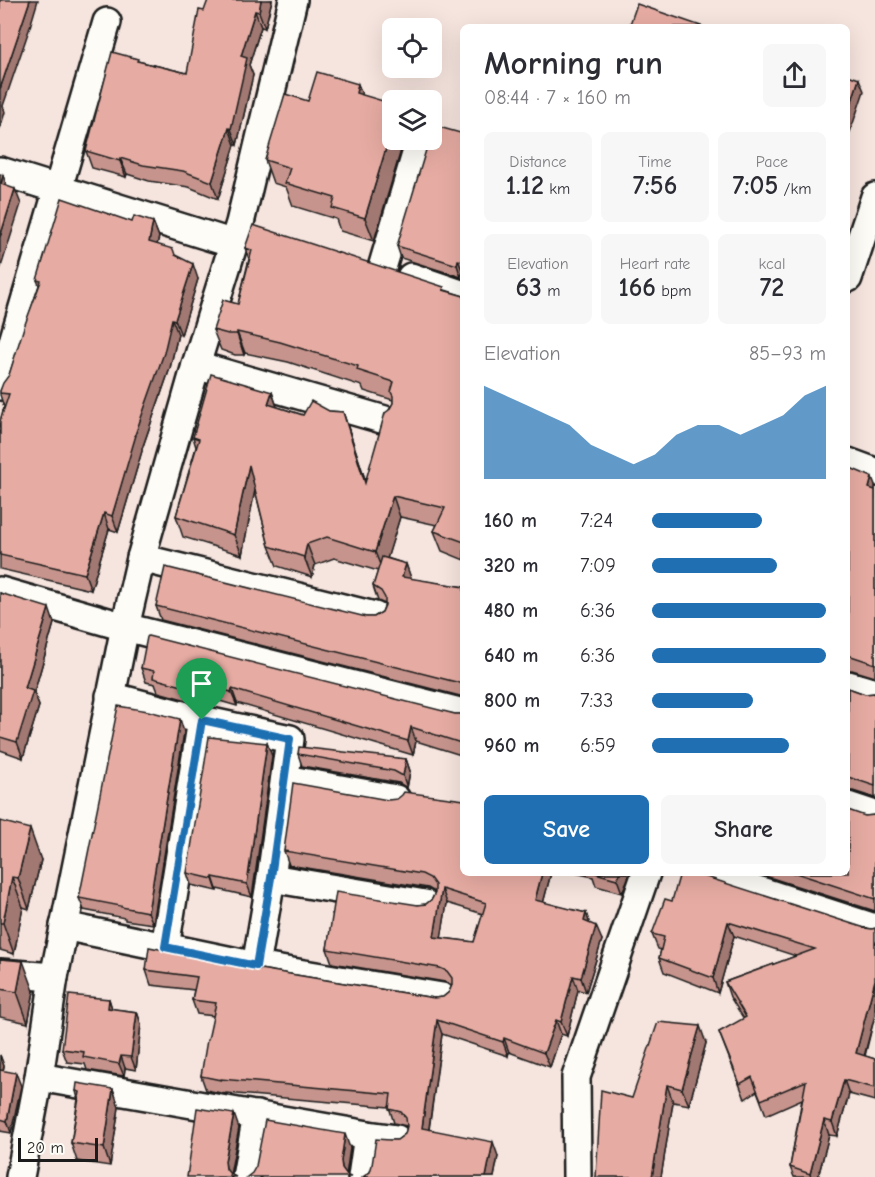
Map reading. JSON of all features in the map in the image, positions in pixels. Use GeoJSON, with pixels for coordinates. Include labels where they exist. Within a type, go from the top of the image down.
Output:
{"type":"FeatureCollection","features":[{"type":"Feature","properties":{"kind":"street"},"geometry":{"type":"LineString","coordinates":[[20,1177],[39,1077],[54,977],[110,696],[141,558],[196,365],[245,232],[293,0]]}},
{"type":"Feature","properties":{"kind":"street"},"geometry":{"type":"LineString","coordinates":[[0,386],[107,22]]}},
{"type":"Feature","properties":{"kind":"street"},"geometry":{"type":"LineString","coordinates":[[417,150],[371,264],[460,294]]}},
{"type":"Feature","properties":{"kind":"street"},"geometry":{"type":"LineString","coordinates":[[0,171],[58,188],[245,232]]}},
{"type":"Feature","properties":{"kind":"street"},"geometry":{"type":"LineString","coordinates":[[850,272],[875,197]]}},
{"type":"Feature","properties":{"kind":"street"},"geometry":{"type":"LineString","coordinates":[[196,365],[385,420]]}},
{"type":"Feature","properties":{"kind":"street"},"geometry":{"type":"LineString","coordinates":[[850,463],[875,472]]}},
{"type":"Feature","properties":{"kind":"street"},"geometry":{"type":"LineString","coordinates":[[141,558],[375,616]]}},
{"type":"Feature","properties":{"kind":"street"},"geometry":{"type":"LineString","coordinates":[[0,591],[125,627],[460,712]]}},
{"type":"Feature","properties":{"kind":"street"},"geometry":{"type":"LineString","coordinates":[[850,686],[875,693]]}},
{"type":"Feature","properties":{"kind":"street"},"geometry":{"type":"LineString","coordinates":[[110,696],[202,720],[290,739],[256,966]]}},
{"type":"Feature","properties":{"kind":"street"},"geometry":{"type":"LineString","coordinates":[[165,947],[202,720]]}},
{"type":"Feature","properties":{"kind":"street"},"geometry":{"type":"LineString","coordinates":[[285,779],[396,799]]}},
{"type":"Feature","properties":{"kind":"street"},"geometry":{"type":"LineString","coordinates":[[850,807],[875,815]]}},
{"type":"Feature","properties":{"kind":"street"},"geometry":{"type":"LineString","coordinates":[[577,1177],[576,1077],[645,876]]}},
{"type":"Feature","properties":{"kind":"street"},"geometry":{"type":"LineString","coordinates":[[714,876],[875,928]]}},
{"type":"Feature","properties":{"kind":"street"},"geometry":{"type":"LineString","coordinates":[[271,878],[425,904]]}},
{"type":"Feature","properties":{"kind":"street"},"geometry":{"type":"LineString","coordinates":[[64,926],[256,966],[442,997]]}},
{"type":"Feature","properties":{"kind":"street"},"geometry":{"type":"LineString","coordinates":[[0,973],[54,977]]}},
{"type":"Feature","properties":{"kind":"street"},"geometry":{"type":"LineString","coordinates":[[39,1077],[397,1139]]}},
{"type":"Feature","properties":{"kind":"street"},"geometry":{"type":"LineString","coordinates":[[246,1177],[257,1115]]}},
{"type":"Feature","properties":{"kind":"street"},"geometry":{"type":"LineString","coordinates":[[362,1177],[368,1135]]}},
{"type":"Feature","properties":{"kind":"building"},"geometry":{"type":"Polygon","coordinates":[[[0,0],[30,0],[0,89],[0,0]]]}},
{"type":"Feature","properties":{"kind":"building"},"geometry":{"type":"Polygon","coordinates":[[[208,0],[261,0],[259,12],[255,11],[241,56],[247,58],[231,129],[229,128],[212,182],[183,171],[143,165],[120,158],[120,161],[86,151],[112,52],[138,59],[137,61],[187,73],[199,10],[204,11],[208,0]]]}},
{"type":"Feature","properties":{"kind":"building"},"geometry":{"type":"Polygon","coordinates":[[[637,4],[695,24],[630,24],[637,4]]]}},
{"type":"Feature","properties":{"kind":"building"},"geometry":{"type":"Polygon","coordinates":[[[317,72],[358,84],[356,93],[382,101],[382,150],[385,150],[365,218],[332,208],[335,198],[285,183],[290,168],[265,160],[285,94],[308,101],[317,72]]]}},
{"type":"Feature","properties":{"kind":"building"},"geometry":{"type":"Polygon","coordinates":[[[850,76],[859,79],[850,107],[850,76]]]}},
{"type":"Feature","properties":{"kind":"building"},"geometry":{"type":"Polygon","coordinates":[[[442,128],[460,133],[460,260],[458,260],[457,265],[397,246],[426,150],[442,150],[442,128]]]}},
{"type":"Feature","properties":{"kind":"building"},"geometry":{"type":"Polygon","coordinates":[[[0,174],[3,175],[1,184],[15,189],[0,237],[0,174]]]}},
{"type":"Feature","properties":{"kind":"building"},"geometry":{"type":"Polygon","coordinates":[[[62,198],[132,222],[134,216],[153,222],[149,242],[173,249],[175,255],[193,264],[175,320],[172,319],[164,353],[135,435],[112,516],[104,513],[85,574],[0,555],[0,421],[9,394],[0,393],[0,391],[9,375],[41,281],[37,280],[62,198]]]}},
{"type":"Feature","properties":{"kind":"building"},"geometry":{"type":"Polygon","coordinates":[[[253,225],[444,287],[443,290],[460,295],[460,541],[434,531],[445,508],[393,496],[375,552],[327,537],[307,544],[304,557],[269,546],[249,465],[234,535],[176,516],[199,439],[193,437],[211,374],[272,392],[268,404],[303,415],[311,401],[329,411],[343,412],[365,483],[385,413],[393,403],[391,392],[394,382],[357,370],[358,366],[280,342],[237,332],[237,334],[228,334],[213,330],[223,300],[238,304],[252,250],[245,248],[253,225]]]}},
{"type":"Feature","properties":{"kind":"building"},"geometry":{"type":"Polygon","coordinates":[[[850,468],[872,477],[869,488],[875,490],[875,664],[850,656],[850,468]]]}},
{"type":"Feature","properties":{"kind":"building"},"geometry":{"type":"Polygon","coordinates":[[[382,557],[406,564],[402,577],[460,586],[460,683],[156,606],[165,567],[366,617],[374,617],[382,612],[385,605],[385,598],[381,591],[373,586],[382,557]]]}},
{"type":"Feature","properties":{"kind":"building"},"geometry":{"type":"Polygon","coordinates":[[[0,593],[49,608],[25,688],[33,691],[17,742],[0,737],[0,593]]]}},
{"type":"Feature","properties":{"kind":"building"},"geometry":{"type":"Polygon","coordinates":[[[147,637],[460,714],[460,743],[411,727],[408,741],[232,689],[231,692],[194,681],[193,689],[153,678],[154,671],[141,668],[147,637]]]}},
{"type":"Feature","properties":{"kind":"building"},"geometry":{"type":"Polygon","coordinates":[[[850,689],[865,694],[875,693],[875,786],[850,778],[850,689]]]}},
{"type":"Feature","properties":{"kind":"building"},"geometry":{"type":"Polygon","coordinates":[[[118,706],[180,719],[148,912],[79,898],[118,706]]]}},
{"type":"Feature","properties":{"kind":"building"},"geometry":{"type":"Polygon","coordinates":[[[209,737],[267,743],[247,884],[187,873],[209,737]]]}},
{"type":"Feature","properties":{"kind":"building"},"geometry":{"type":"Polygon","coordinates":[[[299,747],[406,759],[403,776],[394,771],[298,754],[299,747]]]}},
{"type":"Feature","properties":{"kind":"building"},"geometry":{"type":"Polygon","coordinates":[[[293,783],[388,800],[397,799],[404,792],[460,799],[460,876],[541,876],[535,900],[586,913],[584,921],[596,926],[581,978],[573,976],[561,1022],[556,1020],[544,1053],[504,1038],[503,1042],[437,1020],[422,1128],[493,1142],[486,1177],[363,1177],[370,1172],[376,1139],[397,1140],[405,1134],[406,1118],[401,1112],[389,1109],[391,1094],[221,1080],[201,1076],[216,1003],[192,1000],[197,977],[146,970],[149,947],[248,967],[434,998],[443,997],[449,992],[452,978],[447,971],[440,968],[327,949],[336,892],[418,905],[426,904],[435,893],[435,885],[430,878],[422,874],[284,851],[293,783]],[[442,889],[434,937],[474,942],[486,903],[442,889]]]}},
{"type":"Feature","properties":{"kind":"building"},"geometry":{"type":"Polygon","coordinates":[[[850,811],[865,816],[875,815],[875,899],[805,876],[850,876],[850,811]]]}},
{"type":"Feature","properties":{"kind":"building"},"geometry":{"type":"Polygon","coordinates":[[[0,821],[30,829],[18,878],[12,877],[3,923],[0,923],[0,821]]]}},
{"type":"Feature","properties":{"kind":"building"},"geometry":{"type":"Polygon","coordinates":[[[679,876],[703,876],[865,928],[875,928],[875,980],[856,1053],[875,1059],[875,1088],[844,1080],[832,1122],[824,1120],[810,1174],[790,1167],[806,1081],[761,1100],[752,1077],[740,1084],[719,1032],[746,1017],[725,982],[815,949],[728,922],[713,978],[659,958],[664,937],[652,934],[665,899],[672,901],[679,876]]]}},
{"type":"Feature","properties":{"kind":"building"},"geometry":{"type":"Polygon","coordinates":[[[0,959],[23,961],[17,992],[0,989],[0,959]]]}},
{"type":"Feature","properties":{"kind":"building"},"geometry":{"type":"Polygon","coordinates":[[[69,995],[109,999],[108,1008],[137,1012],[131,1057],[121,1056],[119,1064],[83,1057],[84,1052],[62,1049],[69,995]]]}},
{"type":"Feature","properties":{"kind":"building"},"geometry":{"type":"Polygon","coordinates":[[[658,1022],[700,1026],[682,1089],[667,1085],[652,1177],[596,1177],[601,1090],[632,1098],[658,1022]]]}},
{"type":"Feature","properties":{"kind":"building"},"geometry":{"type":"Polygon","coordinates":[[[0,1070],[16,1073],[7,1121],[0,1119],[0,1070]]]}},
{"type":"Feature","properties":{"kind":"building"},"geometry":{"type":"Polygon","coordinates":[[[77,1083],[113,1089],[104,1148],[71,1143],[80,1092],[76,1091],[77,1083]]]}},
{"type":"Feature","properties":{"kind":"building"},"geometry":{"type":"Polygon","coordinates":[[[197,1108],[234,1114],[225,1161],[226,1169],[236,1177],[187,1177],[197,1108]]]}},
{"type":"Feature","properties":{"kind":"building"},"geometry":{"type":"Polygon","coordinates":[[[265,1120],[345,1134],[341,1161],[342,1168],[351,1177],[247,1177],[256,1166],[265,1120]]]}},
{"type":"Feature","properties":{"kind":"route"},"geometry":{"type":"LineString","coordinates":[[202,720],[290,739],[256,966],[165,947],[202,720]]}}]}
